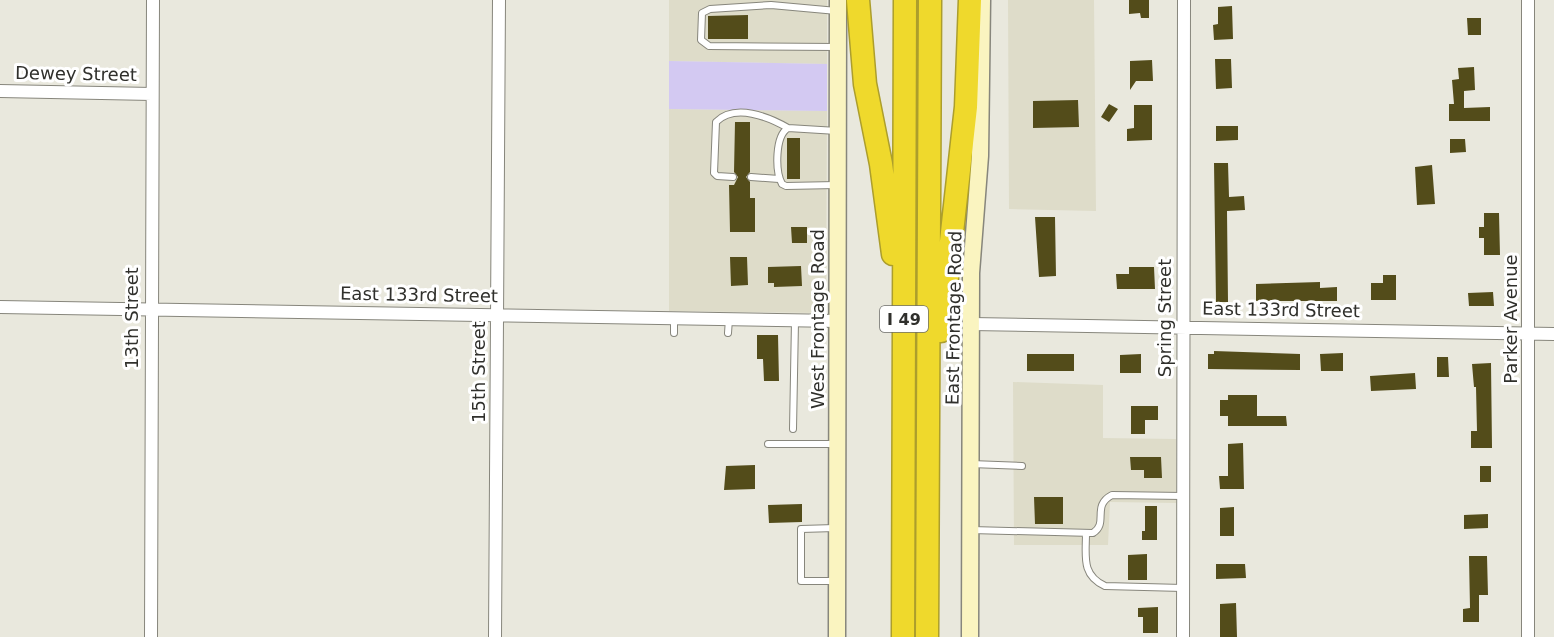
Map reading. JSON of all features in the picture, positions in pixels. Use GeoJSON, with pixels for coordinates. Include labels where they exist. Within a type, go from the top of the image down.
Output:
{"type":"FeatureCollection","features":[{"type":"Feature","properties":{"kind":"highway"},"geometry":{"type":"LineString","coordinates":[[858,0],[865,84],[881,164],[904,344]]}},
{"type":"Feature","properties":{"kind":"highway","name":"I 49"},"geometry":{"type":"LineString","coordinates":[[903,637],[905,0]]}},
{"type":"Feature","properties":{"kind":"highway","name":"I 49"},"geometry":{"type":"LineString","coordinates":[[927,637],[930,0]]}},
{"type":"Feature","properties":{"kind":"highway"},"geometry":{"type":"LineString","coordinates":[[928,381],[940,341],[961,155],[968,75],[970,0]]}},
{"type":"Feature","properties":{"kind":"street","name":"13th Street"},"geometry":{"type":"LineString","coordinates":[[151,637],[150,309],[153,0]]}},
{"type":"Feature","properties":{"kind":"street","name":"15th Street"},"geometry":{"type":"LineString","coordinates":[[495,637],[499,0]]}},
{"type":"Feature","properties":{"kind":"street","name":"East Frontage Road"},"geometry":{"type":"LineString","coordinates":[[970,637],[971,273],[980,156],[982,0]]}},
{"type":"Feature","properties":{"kind":"street","name":"Spring Street"},"geometry":{"type":"LineString","coordinates":[[1184,0],[1182,326],[1184,637]]}},
{"type":"Feature","properties":{"kind":"street","name":"Parker Avenue"},"geometry":{"type":"LineString","coordinates":[[1528,0],[1530,333],[1528,637]]}},
{"type":"Feature","properties":{"kind":"street","name":"West Frontage Road"},"geometry":{"type":"LineString","coordinates":[[837,637],[838,5]]}},
{"type":"Feature","properties":{"kind":"street","name":"Dewey Street"},"geometry":{"type":"LineString","coordinates":[[0,91],[152,94]]}},
{"type":"Feature","properties":{"kind":"street","name":"East 133rd Street"},"geometry":{"type":"LineString","coordinates":[[0,307],[838,321]]}},
{"type":"Feature","properties":{"kind":"street","name":"East 133rd Street"},"geometry":{"type":"LineString","coordinates":[[971,324],[1554,334]]}},
{"type":"Feature","properties":{"kind":"lane"},"geometry":{"type":"LineString","coordinates":[[837,47],[710,46],[701,40],[701,19],[705,10],[710,9],[771,5],[838,5]]}},
{"type":"Feature","properties":{"kind":"lane"},"geometry":{"type":"LineString","coordinates":[[734,177],[717,176],[714,173],[716,122],[721,116],[730,113],[767,116],[788,128],[837,131]]}},
{"type":"Feature","properties":{"kind":"lane"},"geometry":{"type":"LineString","coordinates":[[779,179],[779,139],[783,131],[788,128]]}},
{"type":"Feature","properties":{"kind":"lane"},"geometry":{"type":"LineString","coordinates":[[752,177],[779,179],[786,186],[837,185]]}},
{"type":"Feature","properties":{"kind":"lane"},"geometry":{"type":"LineString","coordinates":[[674,317],[674,333]]}},
{"type":"Feature","properties":{"kind":"lane"},"geometry":{"type":"LineString","coordinates":[[728,333],[729,319]]}},
{"type":"Feature","properties":{"kind":"lane"},"geometry":{"type":"LineString","coordinates":[[793,429],[795,320]]}},
{"type":"Feature","properties":{"kind":"lane"},"geometry":{"type":"LineString","coordinates":[[768,444],[838,444]]}},
{"type":"Feature","properties":{"kind":"lane"},"geometry":{"type":"LineString","coordinates":[[971,464],[1022,466]]}},
{"type":"Feature","properties":{"kind":"lane"},"geometry":{"type":"LineString","coordinates":[[971,530],[1086,533],[1098,530],[1101,506],[1104,500],[1112,495],[1183,496]]}},
{"type":"Feature","properties":{"kind":"lane"},"geometry":{"type":"LineString","coordinates":[[837,528],[801,529],[801,581],[837,581]]}},
{"type":"Feature","properties":{"kind":"lane"},"geometry":{"type":"LineString","coordinates":[[1086,533],[1086,568],[1095,582],[1104,586],[1183,588]]}},
{"type":"Feature","properties":{"kind":"shaded area"},"geometry":{"type":"Polygon","coordinates":[[[669,0],[827,0],[827,64],[669,61],[669,0]]]}},
{"type":"Feature","properties":{"kind":"shaded area"},"geometry":{"type":"Polygon","coordinates":[[[1008,0],[1094,0],[1096,211],[1009,209],[1008,0]]]}},
{"type":"Feature","properties":{"kind":"shaded area"},"geometry":{"type":"Polygon","coordinates":[[[669,61],[827,64],[827,111],[669,109],[669,61]]]}},
{"type":"Feature","properties":{"kind":"shaded area"},"geometry":{"type":"Polygon","coordinates":[[[669,109],[827,111],[826,310],[820,313],[669,311],[669,109]]]}},
{"type":"Feature","properties":{"kind":"shaded area"},"geometry":{"type":"Polygon","coordinates":[[[1013,382],[1103,385],[1103,438],[1176,439],[1176,503],[1110,502],[1108,545],[1014,545],[1013,382]]]}},
{"type":"Feature","properties":{"kind":"building"},"geometry":{"type":"Polygon","coordinates":[[[1129,0],[1149,0],[1149,18],[1141,18],[1140,13],[1129,14],[1129,0]]]}},
{"type":"Feature","properties":{"kind":"building"},"geometry":{"type":"Polygon","coordinates":[[[1232,6],[1233,39],[1214,40],[1213,25],[1218,24],[1218,7],[1232,6]]]}},
{"type":"Feature","properties":{"kind":"building"},"geometry":{"type":"Polygon","coordinates":[[[748,15],[748,39],[708,39],[708,16],[748,15]]]}},
{"type":"Feature","properties":{"kind":"building"},"geometry":{"type":"Polygon","coordinates":[[[1467,18],[1481,18],[1481,35],[1468,35],[1467,18]]]}},
{"type":"Feature","properties":{"kind":"building"},"geometry":{"type":"Polygon","coordinates":[[[1215,59],[1231,59],[1232,88],[1216,89],[1215,59]]]}},
{"type":"Feature","properties":{"kind":"building"},"geometry":{"type":"Polygon","coordinates":[[[1152,60],[1153,81],[1136,81],[1130,90],[1130,61],[1152,60]]]}},
{"type":"Feature","properties":{"kind":"building"},"geometry":{"type":"Polygon","coordinates":[[[1474,67],[1475,90],[1464,91],[1464,108],[1490,107],[1490,121],[1449,121],[1449,104],[1454,104],[1452,80],[1459,79],[1458,68],[1474,67]]]}},
{"type":"Feature","properties":{"kind":"building"},"geometry":{"type":"Polygon","coordinates":[[[1078,100],[1079,127],[1033,128],[1033,101],[1078,100]]]}},
{"type":"Feature","properties":{"kind":"building"},"geometry":{"type":"Polygon","coordinates":[[[1109,104],[1118,109],[1109,122],[1101,117],[1109,104]]]}},
{"type":"Feature","properties":{"kind":"building"},"geometry":{"type":"Polygon","coordinates":[[[1134,105],[1152,105],[1152,140],[1127,141],[1127,129],[1134,128],[1134,105]]]}},
{"type":"Feature","properties":{"kind":"building"},"geometry":{"type":"Polygon","coordinates":[[[735,122],[750,122],[750,172],[746,177],[750,182],[750,198],[755,198],[755,232],[730,232],[729,185],[734,185],[738,177],[734,172],[735,122]]]}},
{"type":"Feature","properties":{"kind":"building"},"geometry":{"type":"Polygon","coordinates":[[[1216,126],[1238,126],[1238,140],[1216,141],[1216,126]]]}},
{"type":"Feature","properties":{"kind":"building"},"geometry":{"type":"Polygon","coordinates":[[[787,138],[800,138],[800,179],[787,179],[787,138]]]}},
{"type":"Feature","properties":{"kind":"building"},"geometry":{"type":"Polygon","coordinates":[[[1450,139],[1465,139],[1466,152],[1450,153],[1450,139]]]}},
{"type":"Feature","properties":{"kind":"building"},"geometry":{"type":"Polygon","coordinates":[[[1214,163],[1228,163],[1229,197],[1244,196],[1245,210],[1227,211],[1228,302],[1216,302],[1214,163]]]}},
{"type":"Feature","properties":{"kind":"building"},"geometry":{"type":"Polygon","coordinates":[[[1432,165],[1435,204],[1417,205],[1415,167],[1432,165]]]}},
{"type":"Feature","properties":{"kind":"building"},"geometry":{"type":"Polygon","coordinates":[[[1484,213],[1499,213],[1500,255],[1484,255],[1484,238],[1479,238],[1479,227],[1484,227],[1484,213]]]}},
{"type":"Feature","properties":{"kind":"building"},"geometry":{"type":"Polygon","coordinates":[[[1035,217],[1055,217],[1056,276],[1039,277],[1035,217]]]}},
{"type":"Feature","properties":{"kind":"building"},"geometry":{"type":"Polygon","coordinates":[[[791,227],[807,227],[807,243],[792,243],[791,227]]]}},
{"type":"Feature","properties":{"kind":"building"},"geometry":{"type":"Polygon","coordinates":[[[730,257],[747,257],[748,285],[731,286],[730,257]]]}},
{"type":"Feature","properties":{"kind":"building"},"geometry":{"type":"Polygon","coordinates":[[[801,266],[802,286],[774,287],[774,283],[768,283],[768,267],[801,266]]]}},
{"type":"Feature","properties":{"kind":"building"},"geometry":{"type":"Polygon","coordinates":[[[1129,267],[1154,267],[1155,289],[1117,289],[1116,274],[1129,274],[1129,267]]]}},
{"type":"Feature","properties":{"kind":"building"},"geometry":{"type":"Polygon","coordinates":[[[1383,275],[1396,275],[1396,300],[1371,300],[1371,283],[1383,283],[1383,275]]]}},
{"type":"Feature","properties":{"kind":"building"},"geometry":{"type":"Polygon","coordinates":[[[1320,282],[1320,288],[1337,287],[1337,301],[1256,301],[1256,284],[1320,282]]]}},
{"type":"Feature","properties":{"kind":"building"},"geometry":{"type":"Polygon","coordinates":[[[1493,292],[1494,306],[1469,306],[1468,293],[1493,292]]]}},
{"type":"Feature","properties":{"kind":"building"},"geometry":{"type":"Polygon","coordinates":[[[757,335],[778,335],[779,381],[764,381],[763,359],[757,359],[757,335]]]}},
{"type":"Feature","properties":{"kind":"building"},"geometry":{"type":"Polygon","coordinates":[[[1214,351],[1300,354],[1300,370],[1208,369],[1208,354],[1214,354],[1214,351]]]}},
{"type":"Feature","properties":{"kind":"building"},"geometry":{"type":"Polygon","coordinates":[[[1343,353],[1343,371],[1321,371],[1320,354],[1343,353]]]}},
{"type":"Feature","properties":{"kind":"building"},"geometry":{"type":"Polygon","coordinates":[[[1027,354],[1074,354],[1074,371],[1027,371],[1027,354]]]}},
{"type":"Feature","properties":{"kind":"building"},"geometry":{"type":"Polygon","coordinates":[[[1141,354],[1141,373],[1120,373],[1120,355],[1141,354]]]}},
{"type":"Feature","properties":{"kind":"building"},"geometry":{"type":"Polygon","coordinates":[[[1437,357],[1448,357],[1449,377],[1437,377],[1437,357]]]}},
{"type":"Feature","properties":{"kind":"building"},"geometry":{"type":"Polygon","coordinates":[[[1491,363],[1492,448],[1471,448],[1471,431],[1477,431],[1476,387],[1474,387],[1472,364],[1491,363]]]}},
{"type":"Feature","properties":{"kind":"building"},"geometry":{"type":"Polygon","coordinates":[[[1415,373],[1416,389],[1371,391],[1370,376],[1415,373]]]}},
{"type":"Feature","properties":{"kind":"building"},"geometry":{"type":"Polygon","coordinates":[[[1228,395],[1257,395],[1257,416],[1286,416],[1287,426],[1228,426],[1228,416],[1220,416],[1220,400],[1228,400],[1228,395]]]}},
{"type":"Feature","properties":{"kind":"building"},"geometry":{"type":"Polygon","coordinates":[[[1131,406],[1158,406],[1158,420],[1145,420],[1145,434],[1131,434],[1131,406]]]}},
{"type":"Feature","properties":{"kind":"building"},"geometry":{"type":"Polygon","coordinates":[[[1243,443],[1244,489],[1220,489],[1219,476],[1228,476],[1228,444],[1243,443]]]}},
{"type":"Feature","properties":{"kind":"building"},"geometry":{"type":"Polygon","coordinates":[[[1130,457],[1161,457],[1162,478],[1144,478],[1144,470],[1131,470],[1130,457]]]}},
{"type":"Feature","properties":{"kind":"building"},"geometry":{"type":"Polygon","coordinates":[[[755,465],[755,489],[724,490],[726,466],[755,465]]]}},
{"type":"Feature","properties":{"kind":"building"},"geometry":{"type":"Polygon","coordinates":[[[1480,466],[1491,466],[1491,482],[1480,482],[1480,466]]]}},
{"type":"Feature","properties":{"kind":"building"},"geometry":{"type":"Polygon","coordinates":[[[1034,497],[1063,497],[1063,524],[1035,524],[1034,497]]]}},
{"type":"Feature","properties":{"kind":"building"},"geometry":{"type":"Polygon","coordinates":[[[802,504],[802,522],[769,523],[768,505],[802,504]]]}},
{"type":"Feature","properties":{"kind":"building"},"geometry":{"type":"Polygon","coordinates":[[[1145,506],[1157,506],[1157,540],[1142,540],[1142,531],[1145,531],[1145,506]]]}},
{"type":"Feature","properties":{"kind":"building"},"geometry":{"type":"Polygon","coordinates":[[[1234,507],[1234,536],[1220,536],[1220,508],[1234,507]]]}},
{"type":"Feature","properties":{"kind":"building"},"geometry":{"type":"Polygon","coordinates":[[[1488,514],[1488,528],[1464,529],[1464,515],[1488,514]]]}},
{"type":"Feature","properties":{"kind":"building"},"geometry":{"type":"Polygon","coordinates":[[[1147,554],[1147,580],[1128,580],[1128,555],[1147,554]]]}},
{"type":"Feature","properties":{"kind":"building"},"geometry":{"type":"Polygon","coordinates":[[[1469,556],[1487,556],[1488,595],[1479,595],[1479,622],[1463,622],[1463,609],[1470,608],[1469,556]]]}},
{"type":"Feature","properties":{"kind":"building"},"geometry":{"type":"Polygon","coordinates":[[[1216,564],[1245,564],[1246,578],[1216,579],[1216,564]]]}},
{"type":"Feature","properties":{"kind":"building"},"geometry":{"type":"Polygon","coordinates":[[[1236,603],[1237,637],[1220,637],[1220,604],[1236,603]]]}},
{"type":"Feature","properties":{"kind":"building"},"geometry":{"type":"Polygon","coordinates":[[[1158,607],[1158,633],[1143,633],[1143,617],[1138,617],[1138,608],[1158,607]]]}}]}
